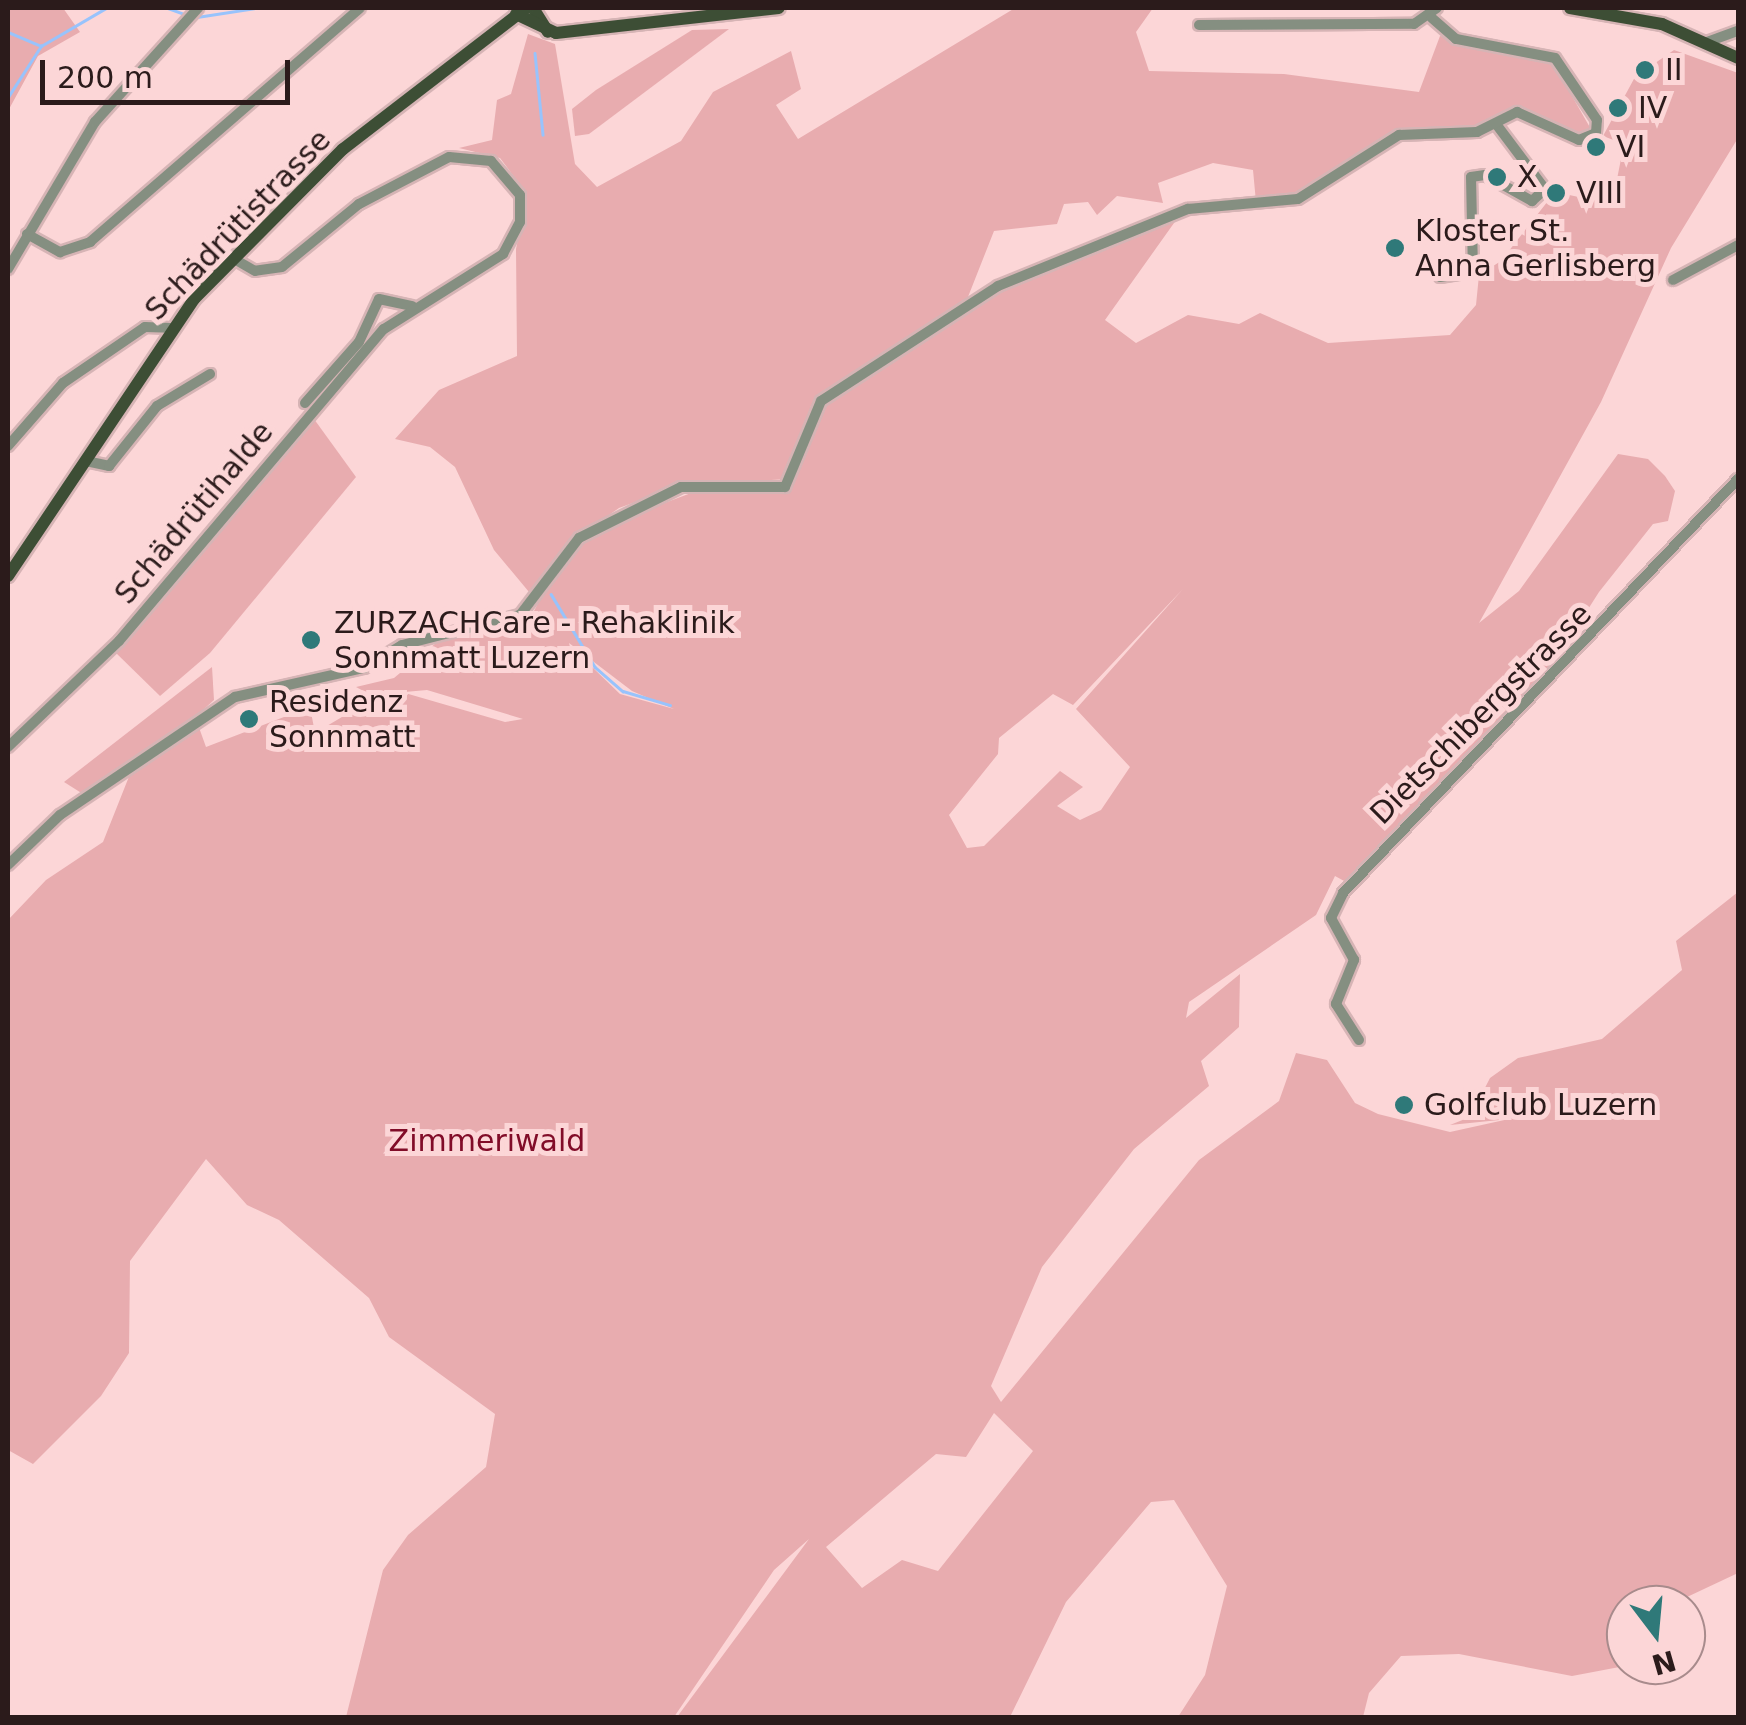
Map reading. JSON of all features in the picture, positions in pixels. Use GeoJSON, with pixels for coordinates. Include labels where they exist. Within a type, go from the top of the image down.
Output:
{"type":"FeatureCollection","features":[{"type":"Feature","properties":{"kind":"main road"},"geometry":{"type":"LineString","coordinates":[[525,10],[548,32],[779,8]]}},
{"type":"Feature","properties":{"kind":"main road"},"geometry":{"type":"LineString","coordinates":[[1570,8],[1706,42],[1738,58]]}},
{"type":"Feature","properties":{"kind":"main road","name":"Schädrütistrasse"},"geometry":{"type":"LineString","coordinates":[[8,576],[170,328],[355,138],[525,10]]}},
{"type":"Feature","properties":{"kind":"street"},"geometry":{"type":"LineString","coordinates":[[8,269],[95,122],[198,8]]}},
{"type":"Feature","properties":{"kind":"street"},"geometry":{"type":"LineString","coordinates":[[26,234],[60,252],[90,242],[360,8]]}},
{"type":"Feature","properties":{"kind":"street"},"geometry":{"type":"LineString","coordinates":[[8,865],[170,734],[258,687],[364,668],[402,645],[532,606],[570,546],[617,513],[703,482],[792,482],[822,401],[998,286],[1188,209],[1298,199],[1399,135],[1496,124],[1516,112],[1585,140],[1597,127],[1554,58],[1456,38],[1434,13],[1199,25]]}},
{"type":"Feature","properties":{"kind":"street"},"geometry":{"type":"LineString","coordinates":[[1706,42],[1738,31]]}},
{"type":"Feature","properties":{"kind":"street"},"geometry":{"type":"LineString","coordinates":[[1440,277],[1473,272],[1471,177],[1532,201],[1546,189],[1496,124]]}},
{"type":"Feature","properties":{"kind":"street","name":"Schädrütihalde"},"geometry":{"type":"LineString","coordinates":[[8,748],[118,640],[412,306],[473,276],[512,242],[520,195],[491,160],[449,157],[405,175],[282,267],[255,271],[234,259]]}},
{"type":"Feature","properties":{"kind":"street"},"geometry":{"type":"LineString","coordinates":[[1672,280],[1738,245]]}},
{"type":"Feature","properties":{"kind":"street","name":"Schädrütihalde"},"geometry":{"type":"LineString","coordinates":[[305,403],[359,342],[379,299],[412,306]]}},
{"type":"Feature","properties":{"kind":"street"},"geometry":{"type":"LineString","coordinates":[[8,446],[63,383],[145,327],[170,328]]}},
{"type":"Feature","properties":{"kind":"street"},"geometry":{"type":"LineString","coordinates":[[86,460],[109,466],[157,406],[210,374]]}},
{"type":"Feature","properties":{"kind":"street","name":"Dietschibergstrasse"},"geometry":{"type":"LineString","coordinates":[[1359,1040],[1336,1004],[1354,960],[1332,918],[1343,892],[1738,479]]}},
{"type":"Feature","properties":{"kind":"green space"},"geometry":{"type":"Polygon","coordinates":[[[8,8],[63,8],[80,32],[38,56],[8,111],[8,8]]]}},
{"type":"Feature","properties":{"kind":"green space"},"geometry":{"type":"Polygon","coordinates":[[[1015,8],[1153,8],[1136,32],[1149,71],[1284,74],[1419,92],[1440,36],[1534,54],[1552,61],[1592,131],[1578,135],[1514,109],[1482,127],[1405,131],[1304,194],[1256,202],[1253,170],[1213,163],[1158,183],[1163,203],[1117,196],[1097,215],[1088,202],[1064,204],[1057,224],[994,231],[966,302],[811,406],[789,479],[682,485],[619,508],[569,543],[534,598],[494,550],[455,467],[430,447],[395,439],[439,390],[517,356],[516,249],[527,194],[500,158],[459,148],[492,140],[497,100],[511,94],[528,34],[555,44],[575,164],[597,187],[681,141],[713,92],[791,51],[801,89],[776,105],[798,139],[1015,8]]]}},
{"type":"Feature","properties":{"kind":"green space"},"geometry":{"type":"Polygon","coordinates":[[[729,29],[589,134],[575,136],[572,109],[596,90],[692,30],[729,29]]]}},
{"type":"Feature","properties":{"kind":"green space","name":"Zimmeriwald"},"geometry":{"type":"Polygon","coordinates":[[[1674,50],[1738,73],[1738,138],[1671,248],[1601,402],[1479,623],[1519,591],[1618,454],[1648,459],[1665,476],[1675,491],[1668,521],[1653,524],[1599,592],[1541,683],[1346,882],[1335,876],[1316,915],[1189,1002],[1186,1018],[1240,974],[1239,1027],[1201,1061],[1209,1086],[1134,1149],[1042,1267],[991,1386],[1001,1402],[1199,1160],[1279,1101],[1296,1053],[1327,1060],[1355,1103],[1378,1114],[1450,1132],[1509,1119],[1450,1125],[1470,1117],[1490,1078],[1518,1058],[1602,1039],[1682,970],[1676,941],[1738,892],[1738,1573],[1706,1588],[1706,1585],[1606,1585],[1606,1670],[1572,1676],[1459,1654],[1401,1656],[1369,1693],[1363,1717],[1178,1717],[1205,1675],[1227,1586],[1174,1500],[1151,1502],[1066,1602],[1010,1717],[677,1717],[809,1539],[774,1570],[674,1717],[346,1717],[383,1570],[408,1535],[486,1467],[495,1414],[389,1337],[369,1298],[279,1220],[247,1205],[206,1159],[130,1261],[129,1353],[101,1396],[33,1464],[8,1450],[8,920],[46,880],[103,842],[132,769],[197,722],[206,747],[310,707],[315,733],[374,698],[405,693],[505,722],[523,719],[427,690],[371,695],[356,687],[394,678],[436,643],[534,611],[555,569],[593,530],[699,490],[785,492],[818,409],[1004,286],[1179,216],[1105,320],[1136,343],[1188,315],[1239,324],[1260,313],[1328,343],[1450,335],[1476,305],[1479,275],[1501,261],[1555,192],[1612,204],[1624,144],[1603,136],[1635,77],[1674,50]],[[1183,589],[1073,705],[1053,694],[999,738],[998,754],[949,815],[967,848],[984,846],[1060,771],[1083,787],[1057,806],[1080,820],[1101,810],[1130,767],[1076,709],[1183,589]],[[569,643],[575,667],[590,665],[620,694],[674,709],[632,691],[569,643]],[[994,1413],[966,1457],[936,1454],[826,1547],[862,1588],[902,1560],[938,1571],[1033,1451],[994,1413]]]}},
{"type":"Feature","properties":{"kind":"green space"},"geometry":{"type":"Polygon","coordinates":[[[314,419],[356,477],[210,653],[160,696],[114,651],[314,419]]]}},
{"type":"Feature","properties":{"kind":"green space"},"geometry":{"type":"Polygon","coordinates":[[[212,667],[214,700],[203,710],[83,794],[64,782],[212,667]]]}},
{"type":"Feature","properties":{"kind":"waterway"},"geometry":{"type":"LineString","coordinates":[[8,97],[41,46],[106,8]]}},
{"type":"Feature","properties":{"kind":"waterway"},"geometry":{"type":"LineString","coordinates":[[168,8],[182,13]]}},
{"type":"Feature","properties":{"kind":"waterway"},"geometry":{"type":"LineString","coordinates":[[197,17],[256,8]]}},
{"type":"Feature","properties":{"kind":"waterway"},"geometry":{"type":"LineString","coordinates":[[8,32],[41,46]]}},
{"type":"Feature","properties":{"kind":"waterway"},"geometry":{"type":"LineString","coordinates":[[535,53],[543,135]]}},
{"type":"Feature","properties":{"kind":"waterway"},"geometry":{"type":"LineString","coordinates":[[551,594],[595,667],[623,691],[670,705]]}},
{"type":"Feature","properties":{"kind":"place","name":"II"},"geometry":{"type":"Point","coordinates":[1645,70]}},
{"type":"Feature","properties":{"kind":"place","name":"IV"},"geometry":{"type":"Point","coordinates":[1618,108]}},
{"type":"Feature","properties":{"kind":"place","name":"VI"},"geometry":{"type":"Point","coordinates":[1596,147]}},
{"type":"Feature","properties":{"kind":"place","name":"X"},"geometry":{"type":"Point","coordinates":[1497,177]}},
{"type":"Feature","properties":{"kind":"place","name":"VIII"},"geometry":{"type":"Point","coordinates":[1556,193]}},
{"type":"Feature","properties":{"kind":"place","name":"Kloster St. Anna Gerlisberg"},"geometry":{"type":"Point","coordinates":[1395,248]}},
{"type":"Feature","properties":{"kind":"place","name":"ZURZACHCare - Rehaklinik Sonnmatt Luzern"},"geometry":{"type":"Point","coordinates":[311,640]}},
{"type":"Feature","properties":{"kind":"place","name":"Residenz Sonnmatt"},"geometry":{"type":"Point","coordinates":[249,719]}},
{"type":"Feature","properties":{"kind":"place","name":"Golfclub Luzern"},"geometry":{"type":"Point","coordinates":[1404,1105]}}]}
